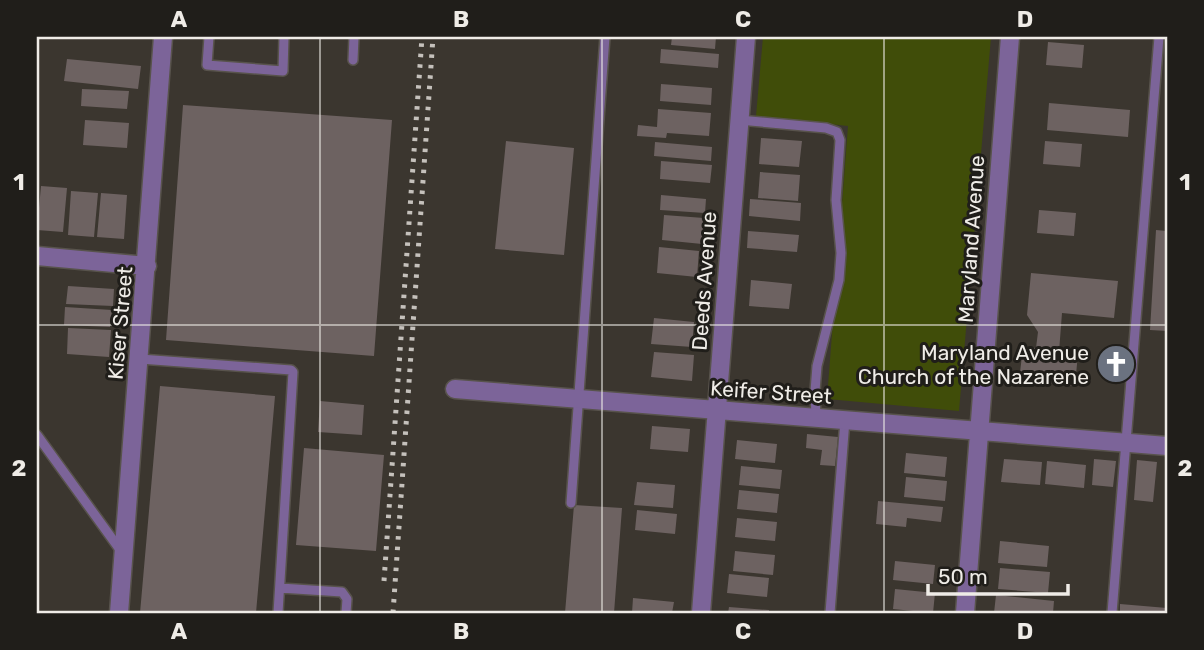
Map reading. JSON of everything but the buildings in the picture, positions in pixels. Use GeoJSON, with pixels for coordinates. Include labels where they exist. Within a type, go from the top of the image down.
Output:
{"type":"FeatureCollection","features":[{"type":"Feature","properties":{"kind":"street","name":"Kiser Street"},"geometry":{"type":"LineString","coordinates":[[119,613],[163,37]]}},
{"type":"Feature","properties":{"kind":"street","name":"Deeds Avenue"},"geometry":{"type":"LineString","coordinates":[[701,613],[746,37]]}},
{"type":"Feature","properties":{"kind":"street","name":"Maryland Avenue"},"geometry":{"type":"LineString","coordinates":[[964,613],[1010,37]]}},
{"type":"Feature","properties":{"kind":"street"},"geometry":{"type":"LineString","coordinates":[[37,256],[147,266]]}},
{"type":"Feature","properties":{"kind":"street","name":"Keifer Street"},"geometry":{"type":"LineString","coordinates":[[455,389],[1167,446]]}},
{"type":"Feature","properties":{"kind":"lane"},"geometry":{"type":"LineString","coordinates":[[209,37],[207,65],[283,71],[284,37]]}},
{"type":"Feature","properties":{"kind":"lane"},"geometry":{"type":"LineString","coordinates":[[353,60],[354,37]]}},
{"type":"Feature","properties":{"kind":"lane"},"geometry":{"type":"LineString","coordinates":[[570,503],[605,37]]}},
{"type":"Feature","properties":{"kind":"lane"},"geometry":{"type":"LineString","coordinates":[[1111,613],[1159,37]]}},
{"type":"Feature","properties":{"kind":"lane"},"geometry":{"type":"LineString","coordinates":[[739,120],[826,128],[837,132],[840,140],[836,200],[841,253],[839,280],[817,366],[816,418]]}},
{"type":"Feature","properties":{"kind":"lane"},"geometry":{"type":"LineString","coordinates":[[140,359],[293,372],[278,613]]}},
{"type":"Feature","properties":{"kind":"lane"},"geometry":{"type":"LineString","coordinates":[[830,613],[845,420]]}},
{"type":"Feature","properties":{"kind":"lane"},"geometry":{"type":"LineString","coordinates":[[37,435],[124,555]]}},
{"type":"Feature","properties":{"kind":"lane"},"geometry":{"type":"LineString","coordinates":[[280,587],[342,592],[347,599],[346,613]]}},
{"type":"Feature","properties":{"kind":"green space"},"geometry":{"type":"Polygon","coordinates":[[[763,37],[991,37],[959,411],[827,399],[848,126],[756,116],[763,37]]]}},
{"type":"Feature","properties":{"kind":"railway"},"geometry":{"type":"LineString","coordinates":[[384,581],[422,37]]}},
{"type":"Feature","properties":{"kind":"railway"},"geometry":{"type":"LineString","coordinates":[[393,613],[433,37]]}},
{"type":"Feature","properties":{"kind":"place","name":"Maryland Avenue Church of the Nazarene"},"geometry":{"type":"Point","coordinates":[1116,364]}}]}
